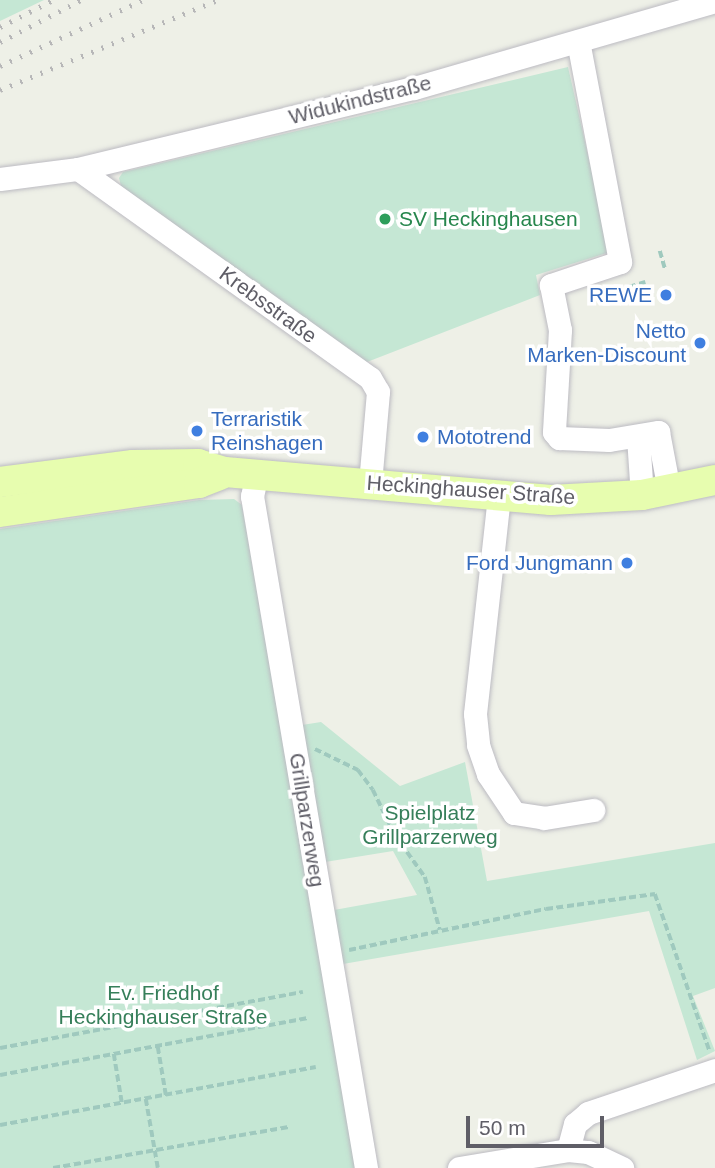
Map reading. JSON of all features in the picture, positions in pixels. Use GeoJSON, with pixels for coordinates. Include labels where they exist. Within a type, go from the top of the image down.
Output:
{"type":"FeatureCollection","features":[{"type":"Feature","properties":{"kind":"main road","name":"Heckinghauser Straße"},"geometry":{"type":"LineString","coordinates":[[0,482],[133,465],[198,464],[226,472],[551,500],[656,493],[715,480]]}},
{"type":"Feature","properties":{"kind":"main road","name":"Heckinghauser Straße"},"geometry":{"type":"LineString","coordinates":[[0,512],[199,483],[226,472]]}},
{"type":"Feature","properties":{"kind":"street","name":"Widukindstraße"},"geometry":{"type":"LineString","coordinates":[[0,179],[78,169],[414,88],[715,1]]}},
{"type":"Feature","properties":{"kind":"street"},"geometry":{"type":"LineString","coordinates":[[578,41],[620,262],[551,285],[560,330],[554,432],[559,438],[648,434],[656,493]]}},
{"type":"Feature","properties":{"kind":"street","name":"Krebsstraße"},"geometry":{"type":"LineString","coordinates":[[78,169],[370,379],[378,392],[370,483]]}},
{"type":"Feature","properties":{"kind":"street","name":"Grillparzerweg"},"geometry":{"type":"LineString","coordinates":[[257,473],[252,496],[366,1168]]}},
{"type":"Feature","properties":{"kind":"street"},"geometry":{"type":"LineString","coordinates":[[499,496],[475,715],[478,745],[488,774],[514,813],[544,818],[593,810]]}},
{"type":"Feature","properties":{"kind":"street"},"geometry":{"type":"LineString","coordinates":[[568,1150],[575,1124],[588,1114],[715,1070]]}},
{"type":"Feature","properties":{"kind":"street"},"geometry":{"type":"LineString","coordinates":[[459,1168],[568,1150],[588,1152],[622,1168]]}},
{"type":"Feature","properties":{"kind":"path"},"geometry":{"type":"LineString","coordinates":[[660,251],[665,268]]}},
{"type":"Feature","properties":{"kind":"path"},"geometry":{"type":"LineString","coordinates":[[616,300],[629,287],[645,282]]}},
{"type":"Feature","properties":{"kind":"path"},"geometry":{"type":"LineString","coordinates":[[295,751],[317,749],[358,770],[425,877],[440,930]]}},
{"type":"Feature","properties":{"kind":"path"},"geometry":{"type":"LineString","coordinates":[[329,954],[546,909],[655,894],[715,1064]]}},
{"type":"Feature","properties":{"kind":"path"},"geometry":{"type":"LineString","coordinates":[[0,1048],[303,992]]}},
{"type":"Feature","properties":{"kind":"path"},"geometry":{"type":"LineString","coordinates":[[0,1075],[308,1018]]}},
{"type":"Feature","properties":{"kind":"path"},"geometry":{"type":"LineString","coordinates":[[158,1047],[166,1095]]}},
{"type":"Feature","properties":{"kind":"path"},"geometry":{"type":"LineString","coordinates":[[114,1054],[122,1103]]}},
{"type":"Feature","properties":{"kind":"path"},"geometry":{"type":"LineString","coordinates":[[0,1125],[316,1067]]}},
{"type":"Feature","properties":{"kind":"path"},"geometry":{"type":"LineString","coordinates":[[146,1099],[158,1168]]}},
{"type":"Feature","properties":{"kind":"path"},"geometry":{"type":"LineString","coordinates":[[53,1168],[288,1127]]}},
{"type":"Feature","properties":{"kind":"green space"},"geometry":{"type":"Polygon","coordinates":[[[0,0],[44,0],[0,21],[0,0]]]}},
{"type":"Feature","properties":{"kind":"green space","name":"SV Heckinghausen"},"geometry":{"type":"Polygon","coordinates":[[[568,67],[610,252],[536,275],[540,295],[367,362],[121,186],[119,178],[123,172],[568,67]]]}},
{"type":"Feature","properties":{"kind":"green space","name":"Ev. Friedhof Heckinghauser Straße"},"geometry":{"type":"Polygon","coordinates":[[[234,499],[242,505],[356,1168],[0,1168],[0,529],[199,500],[234,499]]]}},
{"type":"Feature","properties":{"kind":"green space","name":"Spielplatz Grillparzerweg"},"geometry":{"type":"Polygon","coordinates":[[[321,722],[400,786],[465,762],[487,881],[715,843],[715,988],[693,996],[715,1051],[697,1060],[649,911],[343,964],[334,910],[417,895],[393,851],[325,862],[302,725],[321,722]]]}},
{"type":"Feature","properties":{"kind":"railway"},"geometry":{"type":"LineString","coordinates":[[0,27],[53,0]]}},
{"type":"Feature","properties":{"kind":"railway"},"geometry":{"type":"LineString","coordinates":[[0,42],[81,0]]}},
{"type":"Feature","properties":{"kind":"railway"},"geometry":{"type":"LineString","coordinates":[[0,66],[143,0]]}},
{"type":"Feature","properties":{"kind":"railway"},"geometry":{"type":"LineString","coordinates":[[0,90],[217,0]]}},
{"type":"Feature","properties":{"kind":"place","name":"SV Heckinghausen"},"geometry":{"type":"Point","coordinates":[385,219]}},
{"type":"Feature","properties":{"kind":"place","name":"REWE"},"geometry":{"type":"Point","coordinates":[666,295]}},
{"type":"Feature","properties":{"kind":"place","name":"Netto Marken-Discount"},"geometry":{"type":"Point","coordinates":[700,343]}},
{"type":"Feature","properties":{"kind":"place","name":"Terraristik Reinshagen"},"geometry":{"type":"Point","coordinates":[197,431]}},
{"type":"Feature","properties":{"kind":"place","name":"Mototrend"},"geometry":{"type":"Point","coordinates":[423,437]}},
{"type":"Feature","properties":{"kind":"place","name":"Ford Jungmann"},"geometry":{"type":"Point","coordinates":[627,563]}}]}
